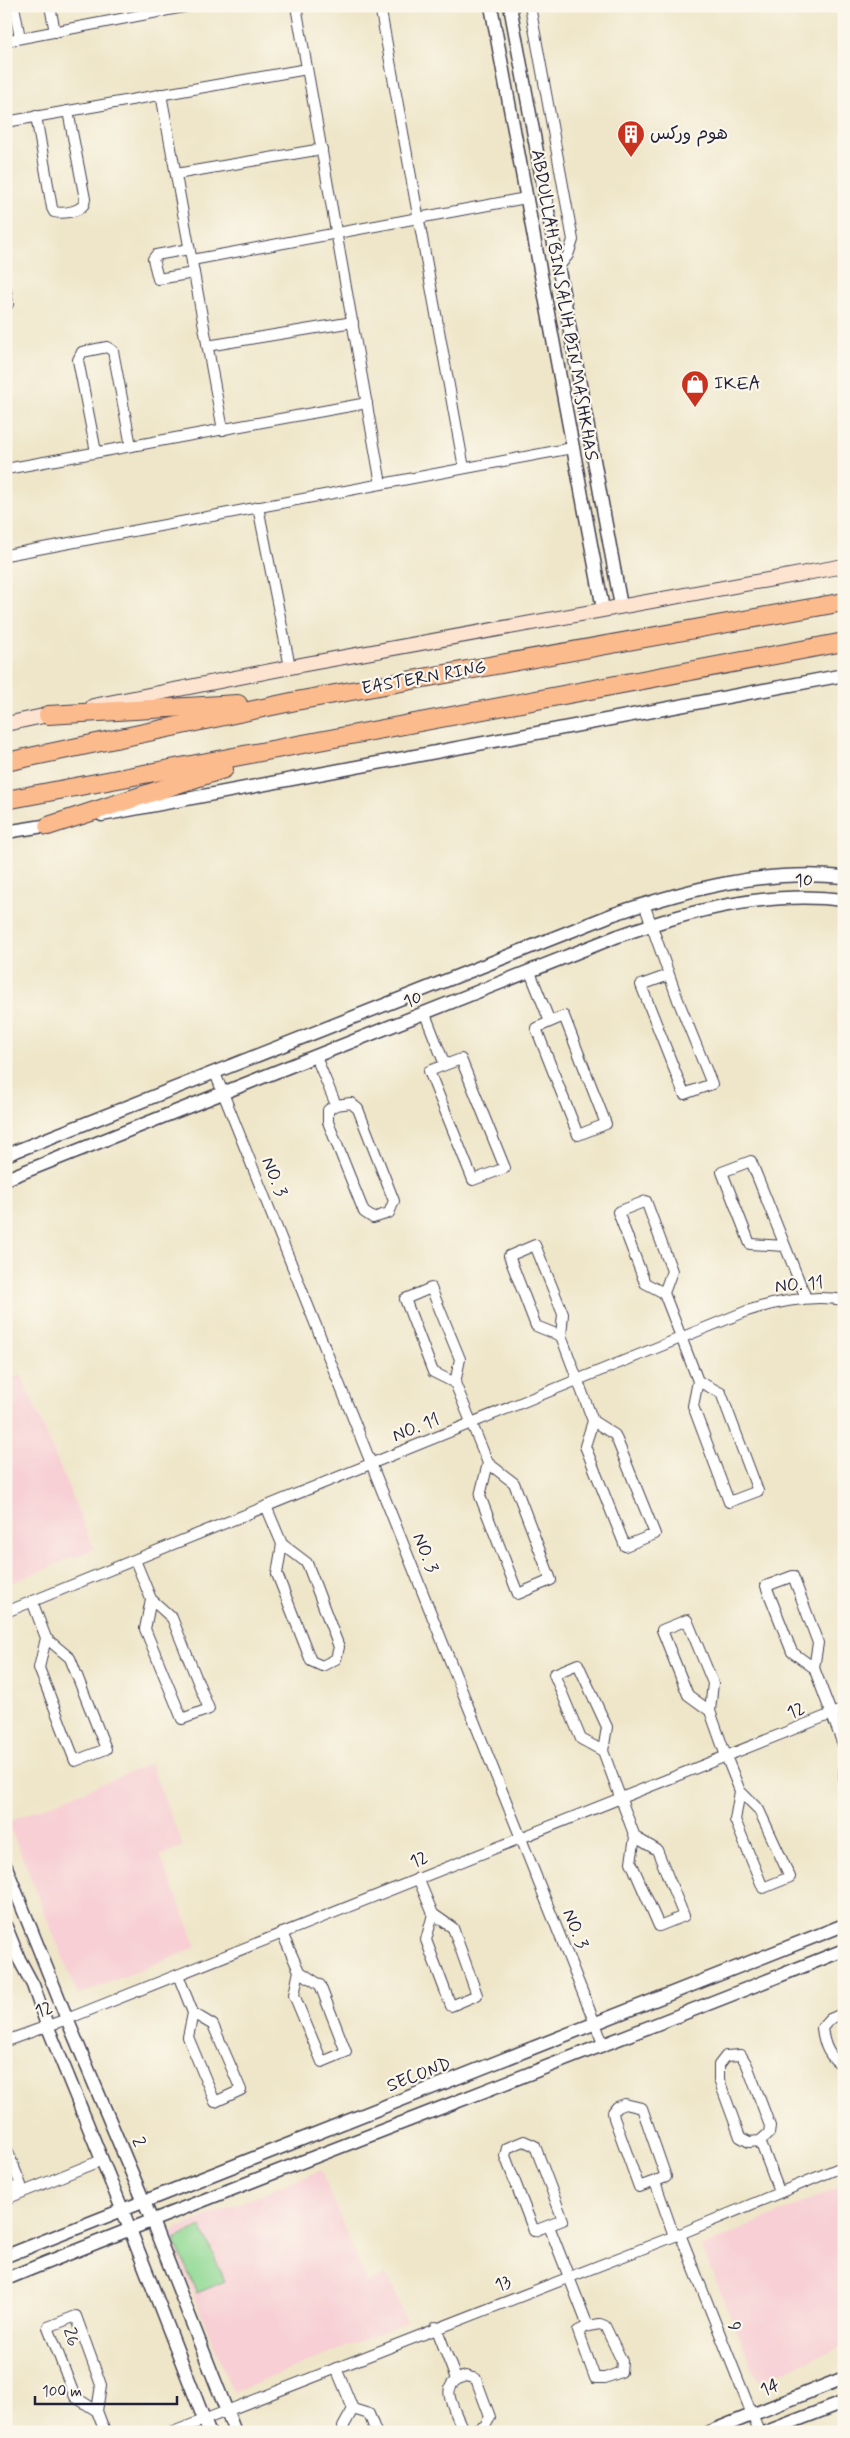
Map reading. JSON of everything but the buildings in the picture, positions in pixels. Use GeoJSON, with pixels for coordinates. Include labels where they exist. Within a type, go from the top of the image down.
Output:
{"type":"FeatureCollection","features":[{"type":"Feature","properties":{"kind":"highway","name":"EASTERN RING"},"geometry":{"type":"LineString","coordinates":[[6,762],[296,701],[844,602]]}},
{"type":"Feature","properties":{"kind":"highway"},"geometry":{"type":"LineString","coordinates":[[6,800],[844,642]]}},
{"type":"Feature","properties":{"kind":"highway"},"geometry":{"type":"LineString","coordinates":[[48,715],[296,701]]}},
{"type":"Feature","properties":{"kind":"highway"},"geometry":{"type":"LineString","coordinates":[[48,826],[294,747]]}},
{"type":"Feature","properties":{"kind":"main road","name":"EASTERN RING"},"geometry":{"type":"LineString","coordinates":[[6,724],[290,667],[844,566]]}},
{"type":"Feature","properties":{"kind":"street"},"geometry":{"type":"LineString","coordinates":[[14,6],[20,38]]}},
{"type":"Feature","properties":{"kind":"street"},"geometry":{"type":"LineString","coordinates":[[50,6],[54,32]]}},
{"type":"Feature","properties":{"kind":"street"},"geometry":{"type":"LineString","coordinates":[[6,41],[54,32],[146,10],[189,6]]}},
{"type":"Feature","properties":{"kind":"street"},"geometry":{"type":"LineString","coordinates":[[296,6],[338,233],[381,484]]}},
{"type":"Feature","properties":{"kind":"street"},"geometry":{"type":"LineString","coordinates":[[380,6],[464,468]]}},
{"type":"Feature","properties":{"kind":"street","name":"ABDULLAH BIN SALIH BIN MASHKHAS"},"geometry":{"type":"LineString","coordinates":[[491,6],[602,609]]}},
{"type":"Feature","properties":{"kind":"street","name":"ABDULLAH BIN SALIH BIN MASHKHAS"},"geometry":{"type":"LineString","coordinates":[[510,6],[621,606]]}},
{"type":"Feature","properties":{"kind":"street"},"geometry":{"type":"LineString","coordinates":[[530,6],[573,240],[568,255],[558,268]]}},
{"type":"Feature","properties":{"kind":"street"},"geometry":{"type":"LineString","coordinates":[[6,122],[308,69]]}},
{"type":"Feature","properties":{"kind":"street"},"geometry":{"type":"LineString","coordinates":[[161,94],[223,430]]}},
{"type":"Feature","properties":{"kind":"street"},"geometry":{"type":"LineString","coordinates":[[36,116],[52,208],[54,212],[59,213],[78,210],[84,204],[85,199],[68,111]]}},
{"type":"Feature","properties":{"kind":"street"},"geometry":{"type":"LineString","coordinates":[[176,174],[322,149]]}},
{"type":"Feature","properties":{"kind":"street"},"geometry":{"type":"LineString","coordinates":[[192,260],[526,198]]}},
{"type":"Feature","properties":{"kind":"street"},"geometry":{"type":"LineString","coordinates":[[189,249],[156,255],[153,259],[156,277],[160,279],[194,273]]}},
{"type":"Feature","properties":{"kind":"street"},"geometry":{"type":"LineString","coordinates":[[6,291],[8,304],[6,307]]}},
{"type":"Feature","properties":{"kind":"street"},"geometry":{"type":"LineString","coordinates":[[207,346],[353,322]]}},
{"type":"Feature","properties":{"kind":"street"},"geometry":{"type":"LineString","coordinates":[[96,452],[78,360],[82,352],[107,348],[113,351],[131,446]]}},
{"type":"Feature","properties":{"kind":"street"},"geometry":{"type":"LineString","coordinates":[[6,468],[368,403]]}},
{"type":"Feature","properties":{"kind":"street"},"geometry":{"type":"LineString","coordinates":[[6,555],[572,448]]}},
{"type":"Feature","properties":{"kind":"street"},"geometry":{"type":"LineString","coordinates":[[258,507],[290,667]]}},
{"type":"Feature","properties":{"kind":"street"},"geometry":{"type":"LineString","coordinates":[[6,832],[48,826],[844,675]]}},
{"type":"Feature","properties":{"kind":"street","name":"10"},"geometry":{"type":"LineString","coordinates":[[6,1155],[644,904],[721,884],[767,876],[844,877]]}},
{"type":"Feature","properties":{"kind":"street","name":"10"},"geometry":{"type":"LineString","coordinates":[[6,1180],[671,918],[724,906],[768,900],[828,898],[844,900]]}},
{"type":"Feature","properties":{"kind":"street"},"geometry":{"type":"LineString","coordinates":[[644,904],[669,975],[712,1084],[684,1094],[641,985],[669,975]]}},
{"type":"Feature","properties":{"kind":"street"},"geometry":{"type":"LineString","coordinates":[[530,972],[550,1022]]}},
{"type":"Feature","properties":{"kind":"street"},"geometry":{"type":"LineString","coordinates":[[425,1014],[445,1065]]}},
{"type":"Feature","properties":{"kind":"street"},"geometry":{"type":"LineString","coordinates":[[564,1016],[606,1124],[578,1135],[536,1028],[550,1022],[564,1016]]}},
{"type":"Feature","properties":{"kind":"street"},"geometry":{"type":"LineString","coordinates":[[316,1057],[336,1105]]}},
{"type":"Feature","properties":{"kind":"street"},"geometry":{"type":"LineString","coordinates":[[461,1059],[505,1168],[473,1180],[430,1071],[445,1065],[461,1059]]}},
{"type":"Feature","properties":{"kind":"street","name":"NO. 3"},"geometry":{"type":"LineString","coordinates":[[215,1072],[604,2046]]}},
{"type":"Feature","properties":{"kind":"street"},"geometry":{"type":"LineString","coordinates":[[351,1103],[358,1109],[394,1201],[389,1212],[373,1218],[364,1212],[328,1122],[328,1110],[336,1105],[351,1103]]}},
{"type":"Feature","properties":{"kind":"street"},"geometry":{"type":"LineString","coordinates":[[785,1246],[750,1244],[722,1172],[751,1161],[806,1298]]}},
{"type":"Feature","properties":{"kind":"street"},"geometry":{"type":"LineString","coordinates":[[664,1293],[672,1272],[646,1201],[618,1212],[645,1284],[664,1293],[682,1337],[698,1381],[693,1406],[729,1502],[758,1491],[721,1393],[698,1381]]}},
{"type":"Feature","properties":{"kind":"street"},"geometry":{"type":"LineString","coordinates":[[561,1336],[536,1326],[509,1256],[536,1245],[563,1314],[561,1336],[593,1420],[615,1435],[655,1534],[625,1546],[585,1446],[593,1420]]}},
{"type":"Feature","properties":{"kind":"street"},"geometry":{"type":"LineString","coordinates":[[455,1383],[433,1372],[404,1299],[430,1288],[460,1359],[455,1383],[488,1464],[514,1483],[551,1580],[518,1594],[480,1496],[488,1464]]}},
{"type":"Feature","properties":{"kind":"street","name":"NO. 11"},"geometry":{"type":"LineString","coordinates":[[6,1612],[747,1311],[774,1302],[806,1298],[844,1300]]}},
{"type":"Feature","properties":{"kind":"street"},"geometry":{"type":"LineString","coordinates":[[266,1506],[282,1544],[307,1563],[339,1647],[336,1659],[322,1666],[310,1661],[277,1574],[282,1544]]}},
{"type":"Feature","properties":{"kind":"street"},"geometry":{"type":"LineString","coordinates":[[135,1560],[151,1599],[172,1618],[209,1709],[182,1720],[145,1629],[151,1599]]}},
{"type":"Feature","properties":{"kind":"street"},"geometry":{"type":"LineString","coordinates":[[814,1668],[792,1652],[766,1586],[793,1576],[818,1643],[814,1668],[844,1747]]}},
{"type":"Feature","properties":{"kind":"street"},"geometry":{"type":"LineString","coordinates":[[32,1601],[46,1638],[70,1658],[106,1749],[75,1761],[39,1668],[46,1638]]}},
{"type":"Feature","properties":{"kind":"street"},"geometry":{"type":"LineString","coordinates":[[710,1711],[688,1695],[662,1630],[687,1620],[713,1683],[710,1711],[740,1791],[759,1810],[790,1877],[762,1888],[735,1820],[740,1791]]}},
{"type":"Feature","properties":{"kind":"street"},"geometry":{"type":"LineString","coordinates":[[603,1751],[581,1739],[554,1674],[578,1664],[607,1727],[603,1751],[635,1837],[631,1862],[658,1926],[684,1916],[657,1850],[635,1837]]}},
{"type":"Feature","properties":{"kind":"street","name":"12"},"geometry":{"type":"LineString","coordinates":[[6,2041],[67,2019],[844,1709]]}},
{"type":"Feature","properties":{"kind":"street"},"geometry":{"type":"LineString","coordinates":[[844,1770],[844,1780]]}},
{"type":"Feature","properties":{"kind":"street","name":"2"},"geometry":{"type":"LineString","coordinates":[[6,1867],[67,2019],[152,2221],[235,2432]]}},
{"type":"Feature","properties":{"kind":"street"},"geometry":{"type":"LineString","coordinates":[[418,1878],[433,1914],[453,1928],[477,1995],[451,2006],[426,1940],[433,1914]]}},
{"type":"Feature","properties":{"kind":"street","name":"SECOND"},"geometry":{"type":"LineString","coordinates":[[6,2256],[844,1925]]}},
{"type":"Feature","properties":{"kind":"street"},"geometry":{"type":"LineString","coordinates":[[7,1930],[19,1959],[34,1985],[46,2025],[122,2209],[209,2432]]}},
{"type":"Feature","properties":{"kind":"street"},"geometry":{"type":"LineString","coordinates":[[282,1933],[299,1971],[320,1985],[346,2052],[322,2062],[294,1995],[299,1971]]}},
{"type":"Feature","properties":{"kind":"street"},"geometry":{"type":"LineString","coordinates":[[6,2278],[604,2046],[844,1950]]}},
{"type":"Feature","properties":{"kind":"street"},"geometry":{"type":"LineString","coordinates":[[178,1974],[193,2013],[188,2037],[215,2102],[241,2090],[213,2026],[193,2013]]}},
{"type":"Feature","properties":{"kind":"street"},"geometry":{"type":"LineString","coordinates":[[844,2013],[830,2019],[822,2028],[824,2042],[833,2060],[844,2066]]}},
{"type":"Feature","properties":{"kind":"street"},"geometry":{"type":"LineString","coordinates":[[741,2055],[747,2064],[770,2126],[769,2133],[760,2141],[749,2142],[740,2137],[719,2080],[719,2065],[726,2056],[741,2055]]}},
{"type":"Feature","properties":{"kind":"street"},"geometry":{"type":"LineString","coordinates":[[625,2104],[642,2108],[666,2177],[655,2182],[639,2187],[614,2118],[613,2112],[617,2107],[625,2104]]}},
{"type":"Feature","properties":{"kind":"street"},"geometry":{"type":"LineString","coordinates":[[524,2141],[535,2146],[563,2220],[549,2226],[534,2231],[505,2156],[507,2148],[524,2141]]}},
{"type":"Feature","properties":{"kind":"street"},"geometry":{"type":"LineString","coordinates":[[760,2141],[779,2192]]}},
{"type":"Feature","properties":{"kind":"street"},"geometry":{"type":"LineString","coordinates":[[6,2147],[22,2185],[6,2191]]}},
{"type":"Feature","properties":{"kind":"street"},"geometry":{"type":"LineString","coordinates":[[6,2199],[102,2160]]}},
{"type":"Feature","properties":{"kind":"street","name":"13"},"geometry":{"type":"LineString","coordinates":[[173,2432],[677,2235],[844,2166]]}},
{"type":"Feature","properties":{"kind":"street","name":"9"},"geometry":{"type":"LineString","coordinates":[[655,2182],[759,2432]]}},
{"type":"Feature","properties":{"kind":"street"},"geometry":{"type":"LineString","coordinates":[[549,2226],[588,2326]]}},
{"type":"Feature","properties":{"kind":"street","name":"26"},"geometry":{"type":"LineString","coordinates":[[97,2411],[75,2397],[48,2327],[76,2316],[101,2385],[97,2411],[105,2432]]}},
{"type":"Feature","properties":{"kind":"street"},"geometry":{"type":"LineString","coordinates":[[588,2326],[605,2326],[622,2361],[621,2372],[605,2378],[595,2378],[578,2331],[588,2326]]}},
{"type":"Feature","properties":{"kind":"street"},"geometry":{"type":"LineString","coordinates":[[436,2328],[456,2379]]}},
{"type":"Feature","properties":{"kind":"street"},"geometry":{"type":"LineString","coordinates":[[336,2368],[353,2409]]}},
{"type":"Feature","properties":{"kind":"street"},"geometry":{"type":"LineString","coordinates":[[466,2376],[476,2379],[490,2417],[485,2426],[472,2432],[462,2428],[448,2392],[450,2384],[456,2379],[466,2376]]}},
{"type":"Feature","properties":{"kind":"street","name":"14"},"geometry":{"type":"LineString","coordinates":[[709,2432],[844,2378]]}},
{"type":"Feature","properties":{"kind":"street"},"geometry":{"type":"LineString","coordinates":[[766,2432],[844,2402]]}},
{"type":"Feature","properties":{"kind":"street"},"geometry":{"type":"LineString","coordinates":[[345,2432],[343,2426],[353,2409]]}},
{"type":"Feature","properties":{"kind":"street"},"geometry":{"type":"LineString","coordinates":[[353,2409],[369,2414],[376,2432]]}},
{"type":"Feature","properties":{"kind":"shaded area"},"geometry":{"type":"Polygon","coordinates":[[[21,1374],[94,1549],[6,1585],[6,1380],[21,1374]]]}},
{"type":"Feature","properties":{"kind":"shaded area"},"geometry":{"type":"Polygon","coordinates":[[[150,1764],[183,1846],[160,1856],[197,1947],[78,1995],[8,1822],[150,1764]]]}},
{"type":"Feature","properties":{"kind":"shaded area"},"geometry":{"type":"Polygon","coordinates":[[[321,2170],[366,2282],[387,2274],[407,2322],[233,2393],[168,2232],[321,2170]]]}},
{"type":"Feature","properties":{"kind":"shaded area"},"geometry":{"type":"Polygon","coordinates":[[[844,2185],[844,2345],[759,2382],[701,2247],[844,2185]]]}},
{"type":"Feature","properties":{"kind":"green space"},"geometry":{"type":"Polygon","coordinates":[[[201,2227],[225,2281],[197,2293],[174,2239],[201,2227]]]}},
{"type":"Feature","properties":{"kind":"place","name":"هوم وركس"},"geometry":{"type":"Point","coordinates":[631,158]}},
{"type":"Feature","properties":{"kind":"place","name":"IKEA"},"geometry":{"type":"Point","coordinates":[695,408]}}]}
